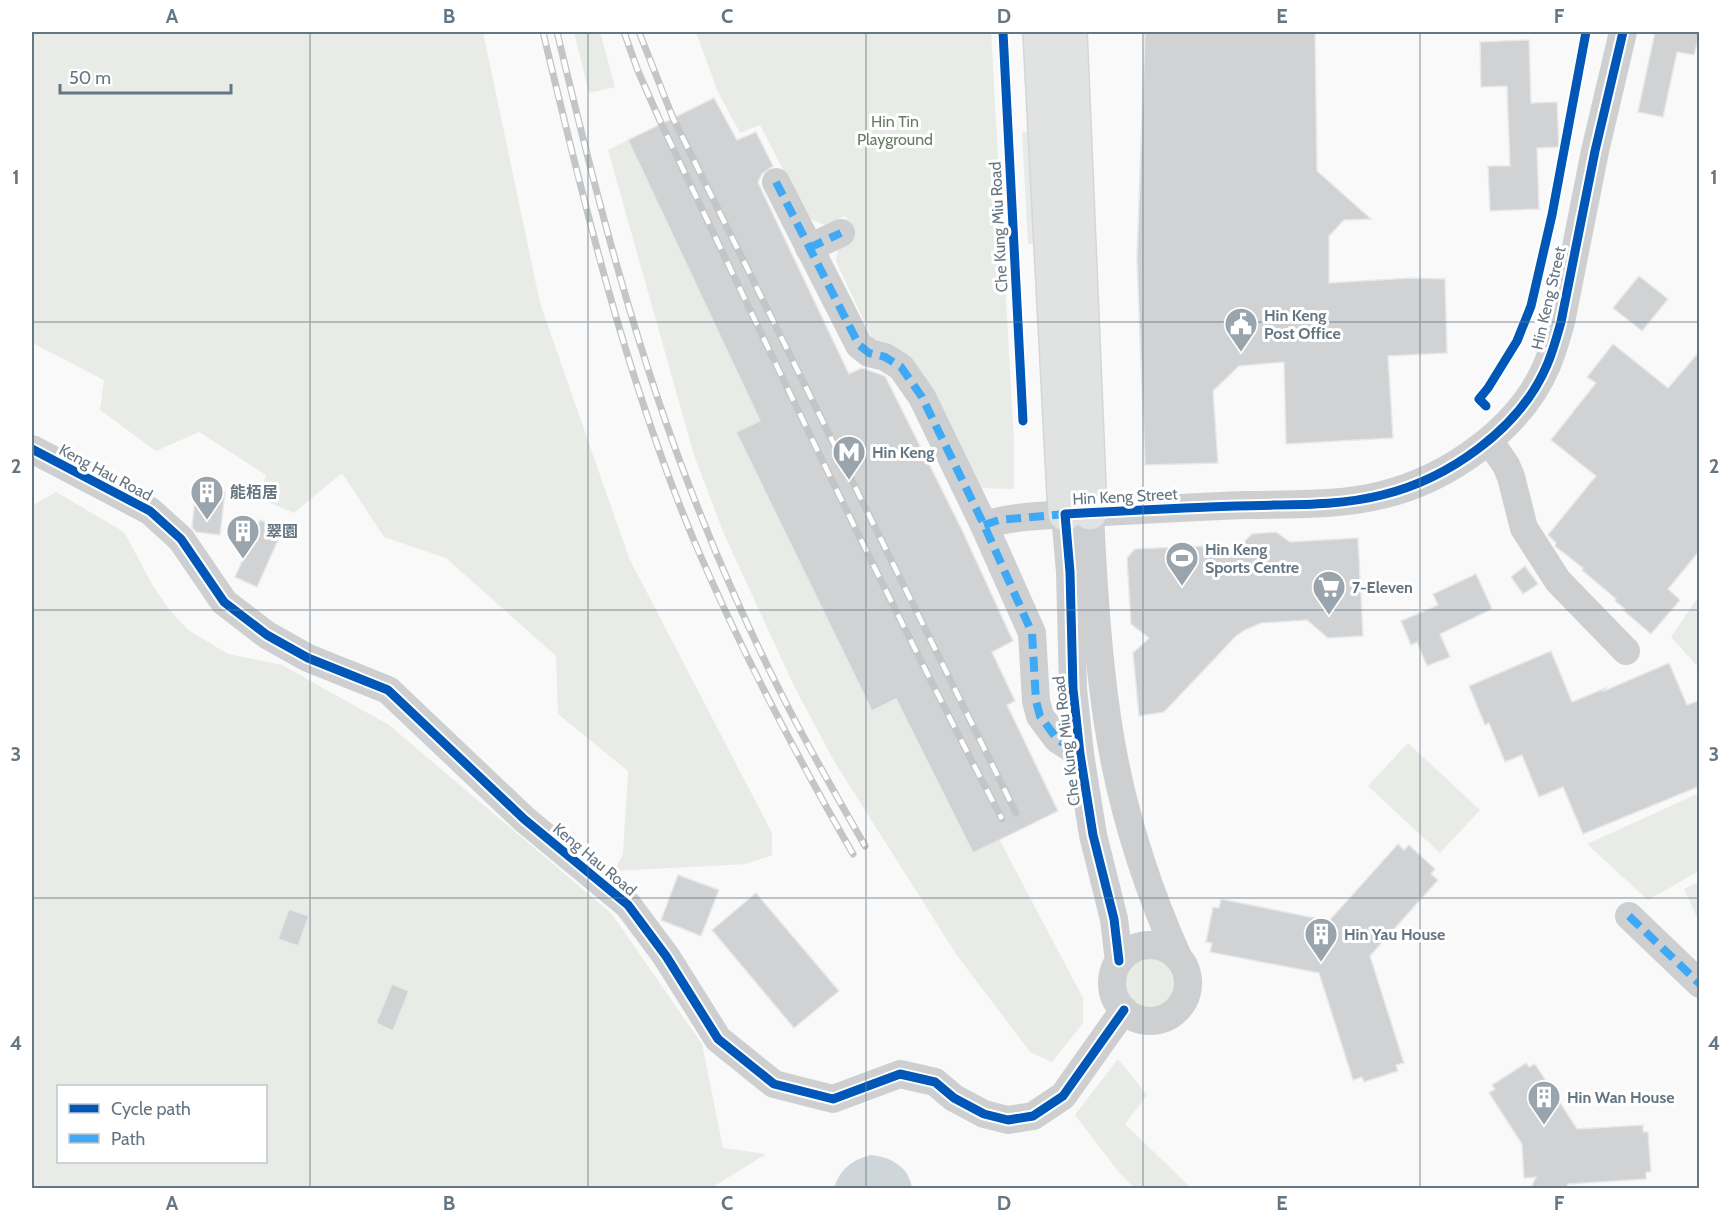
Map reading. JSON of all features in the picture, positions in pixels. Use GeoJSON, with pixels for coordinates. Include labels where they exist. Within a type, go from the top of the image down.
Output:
{"type":"FeatureCollection","features":[{"type":"Feature","properties":{"kind":"main road","name":"Che Kung Miu Road"},"geometry":{"type":"LineString","coordinates":[[1040,32],[1078,514]]}},
{"type":"Feature","properties":{"kind":"main road","name":"Che Kung Miu Road"},"geometry":{"type":"LineString","coordinates":[[1070,32],[1078,514]]}},
{"type":"Feature","properties":{"kind":"street","name":"Hin Keng Street"},"geometry":{"type":"LineString","coordinates":[[984,525],[999,520],[1078,514],[1336,502],[1382,495],[1422,481],[1458,464],[1490,442],[1530,395],[1547,366],[1556,340],[1604,108],[1623,32]]}},
{"type":"Feature","properties":{"kind":"street"},"geometry":{"type":"LineString","coordinates":[[776,182],[860,345],[869,353],[885,357],[901,367],[912,380],[984,525],[1032,633],[1035,701],[1040,716],[1057,739],[1080,754]]}},
{"type":"Feature","properties":{"kind":"street"},"geometry":{"type":"LineString","coordinates":[[809,248],[841,233]]}},
{"type":"Feature","properties":{"kind":"street"},"geometry":{"type":"LineString","coordinates":[[1490,442],[1506,465],[1511,477],[1524,528],[1558,580],[1626,651]]}},
{"type":"Feature","properties":{"kind":"street","name":"Keng Hau Road"},"geometry":{"type":"LineString","coordinates":[[32,449],[150,511],[181,539],[224,602],[267,635],[308,658],[388,690],[524,819],[628,905],[666,956],[718,1039],[774,1084],[833,1100],[900,1074],[935,1082],[954,1098],[984,1114],[1008,1120],[1033,1116],[1063,1096],[1124,1010]]}},
{"type":"Feature","properties":{"kind":"street","name":"Che Kung Miu Road"},"geometry":{"type":"LineString","coordinates":[[1078,514],[1070,572],[1073,688],[1080,754],[1093,835],[1113,919],[1119,961]]}},
{"type":"Feature","properties":{"kind":"street","name":"Che Kung Miu Road"},"geometry":{"type":"LineString","coordinates":[[1078,514],[1092,555],[1107,717],[1119,778],[1145,875],[1178,957]]}},
{"type":"Feature","properties":{"kind":"street"},"geometry":{"type":"LineString","coordinates":[[1629,916],[1700,984]]}},
{"type":"Feature","properties":{"kind":"street"},"geometry":{"type":"LineString","coordinates":[[1156,945],[1168,949],[1178,957],[1186,969],[1188,982],[1181,1005],[1171,1014],[1158,1020],[1147,1021],[1124,1010],[1116,1001],[1113,990],[1113,975],[1119,961],[1140,946],[1156,945]]}},
{"type":"Feature","properties":{"kind":"green space"},"geometry":{"type":"Polygon","coordinates":[[[32,32],[483,32],[540,303],[629,558],[772,833],[772,855],[746,864],[614,871],[623,854],[628,771],[558,714],[556,656],[446,558],[384,537],[342,473],[294,513],[259,498],[266,475],[199,432],[156,451],[100,410],[104,380],[32,343],[32,32]]]}},
{"type":"Feature","properties":{"kind":"green space"},"geometry":{"type":"Polygon","coordinates":[[[574,32],[600,32],[615,87],[589,93],[574,32]]]}},
{"type":"Feature","properties":{"kind":"green space","name":"Hin Tin Playground"},"geometry":{"type":"Polygon","coordinates":[[[696,32],[991,32],[1014,442],[1014,489],[982,488],[909,356],[873,340],[836,261],[839,244],[855,236],[845,216],[825,225],[808,218],[760,125],[740,133],[718,92],[696,32]]]}},
{"type":"Feature","properties":{"kind":"green space"},"geometry":{"type":"Polygon","coordinates":[[[1031,131],[1038,243],[1028,244],[1022,132],[1031,131]]]}},
{"type":"Feature","properties":{"kind":"green space"},"geometry":{"type":"Polygon","coordinates":[[[628,140],[760,421],[737,432],[896,699],[973,853],[999,839],[1083,998],[1083,1023],[1052,1062],[1030,1052],[956,954],[834,761],[795,688],[724,534],[694,455],[608,150],[628,140]]]}},
{"type":"Feature","properties":{"kind":"green space"},"geometry":{"type":"Polygon","coordinates":[[[56,492],[124,532],[153,586],[188,630],[228,654],[282,665],[389,725],[611,913],[702,1044],[723,1148],[766,1154],[711,1188],[32,1188],[32,506],[56,492]]]}},
{"type":"Feature","properties":{"kind":"green space"},"geometry":{"type":"Polygon","coordinates":[[[1699,596],[1700,668],[1671,637],[1699,596]]]}},
{"type":"Feature","properties":{"kind":"green space"},"geometry":{"type":"Polygon","coordinates":[[[1408,743],[1480,810],[1440,853],[1368,786],[1408,743]]]}},
{"type":"Feature","properties":{"kind":"green space"},"geometry":{"type":"Polygon","coordinates":[[[1699,793],[1699,871],[1648,900],[1587,844],[1699,793]]]}},
{"type":"Feature","properties":{"kind":"green space"},"geometry":{"type":"Polygon","coordinates":[[[1699,882],[1699,922],[1684,889],[1699,882]]]}},
{"type":"Feature","properties":{"kind":"green space"},"geometry":{"type":"Polygon","coordinates":[[[1143,950],[1157,950],[1169,955],[1178,964],[1183,983],[1181,996],[1174,1007],[1157,1016],[1143,1016],[1131,1011],[1122,1002],[1117,990],[1117,976],[1122,964],[1131,955],[1143,950]]]}},
{"type":"Feature","properties":{"kind":"green space"},"geometry":{"type":"Polygon","coordinates":[[[1118,1059],[1147,1095],[1125,1124],[1191,1188],[1134,1188],[1075,1115],[1118,1059]]]}},
{"type":"Feature","properties":{"kind":"shaded area"},"geometry":{"type":"Polygon","coordinates":[[[871,1155],[898,1164],[907,1174],[912,1188],[834,1188],[848,1166],[871,1155]]]}},
{"type":"Feature","properties":{"kind":"building"},"geometry":{"type":"Polygon","coordinates":[[[1145,32],[1315,32],[1317,171],[1371,219],[1344,220],[1329,236],[1329,283],[1411,278],[1445,279],[1447,353],[1388,356],[1393,438],[1286,444],[1284,362],[1239,366],[1213,391],[1218,463],[1145,465],[1137,260],[1145,32]]]}},
{"type":"Feature","properties":{"kind":"building"},"geometry":{"type":"Polygon","coordinates":[[[1655,32],[1700,32],[1694,55],[1677,52],[1663,117],[1638,112],[1655,32]]]}},
{"type":"Feature","properties":{"kind":"building"},"geometry":{"type":"Polygon","coordinates":[[[1529,40],[1531,103],[1557,102],[1559,147],[1537,148],[1539,209],[1490,211],[1488,166],[1510,166],[1507,86],[1481,87],[1480,42],[1529,40]]]}},
{"type":"Feature","properties":{"kind":"building","name":"Hin Keng"},"geometry":{"type":"Polygon","coordinates":[[[714,98],[737,140],[756,132],[773,166],[762,174],[758,182],[849,374],[862,368],[885,376],[962,530],[1013,641],[992,652],[1015,701],[1007,705],[1058,811],[973,853],[896,699],[872,711],[736,432],[760,421],[628,140],[714,98]]]}},
{"type":"Feature","properties":{"kind":"building"},"geometry":{"type":"Polygon","coordinates":[[[1639,276],[1668,299],[1642,331],[1613,308],[1639,276]]]}},
{"type":"Feature","properties":{"kind":"building"},"geometry":{"type":"Polygon","coordinates":[[[1613,344],[1668,388],[1700,351],[1700,550],[1668,589],[1680,600],[1651,634],[1623,610],[1625,609],[1615,601],[1616,599],[1582,570],[1583,568],[1555,546],[1556,543],[1548,535],[1596,476],[1551,440],[1596,383],[1587,377],[1613,344]]]}},
{"type":"Feature","properties":{"kind":"building","name":"能栢居"},"geometry":{"type":"Polygon","coordinates":[[[196,488],[225,492],[220,535],[196,532],[192,527],[196,488]]]}},
{"type":"Feature","properties":{"kind":"building","name":"翠園"},"geometry":{"type":"Polygon","coordinates":[[[260,520],[283,529],[257,587],[235,577],[260,520]]]}},
{"type":"Feature","properties":{"kind":"building"},"geometry":{"type":"Polygon","coordinates":[[[1276,532],[1290,542],[1358,538],[1363,636],[1328,638],[1307,620],[1261,623],[1236,636],[1164,712],[1139,716],[1133,653],[1149,638],[1131,624],[1127,558],[1135,549],[1226,545],[1233,553],[1252,534],[1276,532]]]}},
{"type":"Feature","properties":{"kind":"building"},"geometry":{"type":"Polygon","coordinates":[[[1525,566],[1538,584],[1523,594],[1511,577],[1525,566]]]}},
{"type":"Feature","properties":{"kind":"building"},"geometry":{"type":"Polygon","coordinates":[[[1476,574],[1492,609],[1440,634],[1450,657],[1427,666],[1417,642],[1411,645],[1401,621],[1438,605],[1433,594],[1476,574]]]}},
{"type":"Feature","properties":{"kind":"building"},"geometry":{"type":"Polygon","coordinates":[[[1551,651],[1572,702],[1669,663],[1687,705],[1700,700],[1700,786],[1583,834],[1563,787],[1539,797],[1522,755],[1505,762],[1489,723],[1485,725],[1469,686],[1551,651]]]}},
{"type":"Feature","properties":{"kind":"building","name":"Hin Yau House"},"geometry":{"type":"Polygon","coordinates":[[[1398,844],[1404,850],[1409,845],[1435,869],[1431,874],[1438,880],[1370,956],[1404,1063],[1396,1065],[1398,1071],[1364,1082],[1362,1077],[1353,1080],[1319,973],[1210,952],[1212,943],[1206,942],[1213,907],[1219,908],[1221,899],[1329,921],[1398,844]]]}},
{"type":"Feature","properties":{"kind":"building"},"geometry":{"type":"Polygon","coordinates":[[[678,875],[719,890],[701,936],[661,920],[678,875]]]}},
{"type":"Feature","properties":{"kind":"building"},"geometry":{"type":"Polygon","coordinates":[[[756,893],[839,991],[794,1028],[712,930],[756,893]]]}},
{"type":"Feature","properties":{"kind":"building"},"geometry":{"type":"Polygon","coordinates":[[[289,909],[309,916],[298,946],[278,939],[289,909]]]}},
{"type":"Feature","properties":{"kind":"building"},"geometry":{"type":"Polygon","coordinates":[[[392,984],[409,991],[393,1031],[376,1023],[392,984]]]}},
{"type":"Feature","properties":{"kind":"building","name":"Hin Wan House"},"geometry":{"type":"Polygon","coordinates":[[[1526,1063],[1529,1067],[1535,1064],[1577,1129],[1643,1125],[1643,1132],[1648,1132],[1651,1172],[1646,1172],[1646,1179],[1568,1184],[1566,1188],[1531,1188],[1536,1177],[1524,1178],[1522,1144],[1489,1093],[1495,1089],[1492,1085],[1526,1063]]]}},
{"type":"Feature","properties":{"kind":"railway"},"geometry":{"type":"LineString","coordinates":[[543,32],[608,290],[627,355],[670,481],[695,543],[750,662],[810,778],[853,854]]}},
{"type":"Feature","properties":{"kind":"railway"},"geometry":{"type":"LineString","coordinates":[[557,32],[628,305],[682,467],[759,649],[806,742],[865,846]]}},
{"type":"Feature","properties":{"kind":"railway"},"geometry":{"type":"LineString","coordinates":[[624,32],[661,123],[786,385],[957,733],[1002,819]]}},
{"type":"Feature","properties":{"kind":"railway"},"geometry":{"type":"LineString","coordinates":[[639,32],[673,118],[1016,813]]}},
{"type":"Feature","properties":{"kind":"marked path"},"geometry":{"type":"LineString","coordinates":[[776,182],[859,345],[869,353],[885,357],[901,367],[922,397],[984,525],[1032,633],[1036,701],[1040,716],[1057,739],[1080,754]]}},
{"type":"Feature","properties":{"kind":"marked path"},"geometry":{"type":"LineString","coordinates":[[809,248],[841,233]]}},
{"type":"Feature","properties":{"kind":"marked path"},"geometry":{"type":"LineString","coordinates":[[984,525],[999,520],[1065,514]]}},
{"type":"Feature","properties":{"kind":"marked path"},"geometry":{"type":"LineString","coordinates":[[1629,916],[1700,984]]}},
{"type":"Feature","properties":{"kind":"cycle path"},"geometry":{"type":"LineString","coordinates":[[1003,32],[1023,421]]}},
{"type":"Feature","properties":{"kind":"cycle path"},"geometry":{"type":"LineString","coordinates":[[1486,406],[1479,399],[1517,341],[1531,306],[1552,215],[1586,32]]}},
{"type":"Feature","properties":{"kind":"cycle path"},"geometry":{"type":"LineString","coordinates":[[1119,961],[1114,919],[1093,835],[1080,754],[1073,689],[1070,572],[1065,514],[1310,504],[1364,499],[1407,487],[1432,477],[1456,464],[1500,430],[1535,388],[1555,344],[1595,151],[1623,32]]}},
{"type":"Feature","properties":{"kind":"cycle path"},"geometry":{"type":"LineString","coordinates":[[32,449],[150,511],[181,539],[224,602],[267,635],[308,658],[388,690],[524,819],[628,905],[666,956],[718,1039],[774,1084],[833,1099],[900,1074],[935,1082],[954,1098],[984,1114],[1008,1120],[1033,1116],[1063,1096],[1124,1010]]}},
{"type":"Feature","properties":{"kind":"place","name":"Hin Keng Post Office"},"geometry":{"type":"Point","coordinates":[1241,353]}},
{"type":"Feature","properties":{"kind":"place","name":"Hin Keng"},"geometry":{"type":"Point","coordinates":[849,481]}},
{"type":"Feature","properties":{"kind":"place","name":"能栢居"},"geometry":{"type":"Point","coordinates":[207,521]}},
{"type":"Feature","properties":{"kind":"place","name":"翠園"},"geometry":{"type":"Point","coordinates":[243,560]}},
{"type":"Feature","properties":{"kind":"place","name":"Hin Keng Sports Centre"},"geometry":{"type":"Point","coordinates":[1182,587]}},
{"type":"Feature","properties":{"kind":"place","name":"7-Eleven"},"geometry":{"type":"Point","coordinates":[1329,616]}},
{"type":"Feature","properties":{"kind":"place","name":"Hin Yau House"},"geometry":{"type":"Point","coordinates":[1321,963]}},
{"type":"Feature","properties":{"kind":"place","name":"Hin Wan House"},"geometry":{"type":"Point","coordinates":[1544,1126]}}]}
